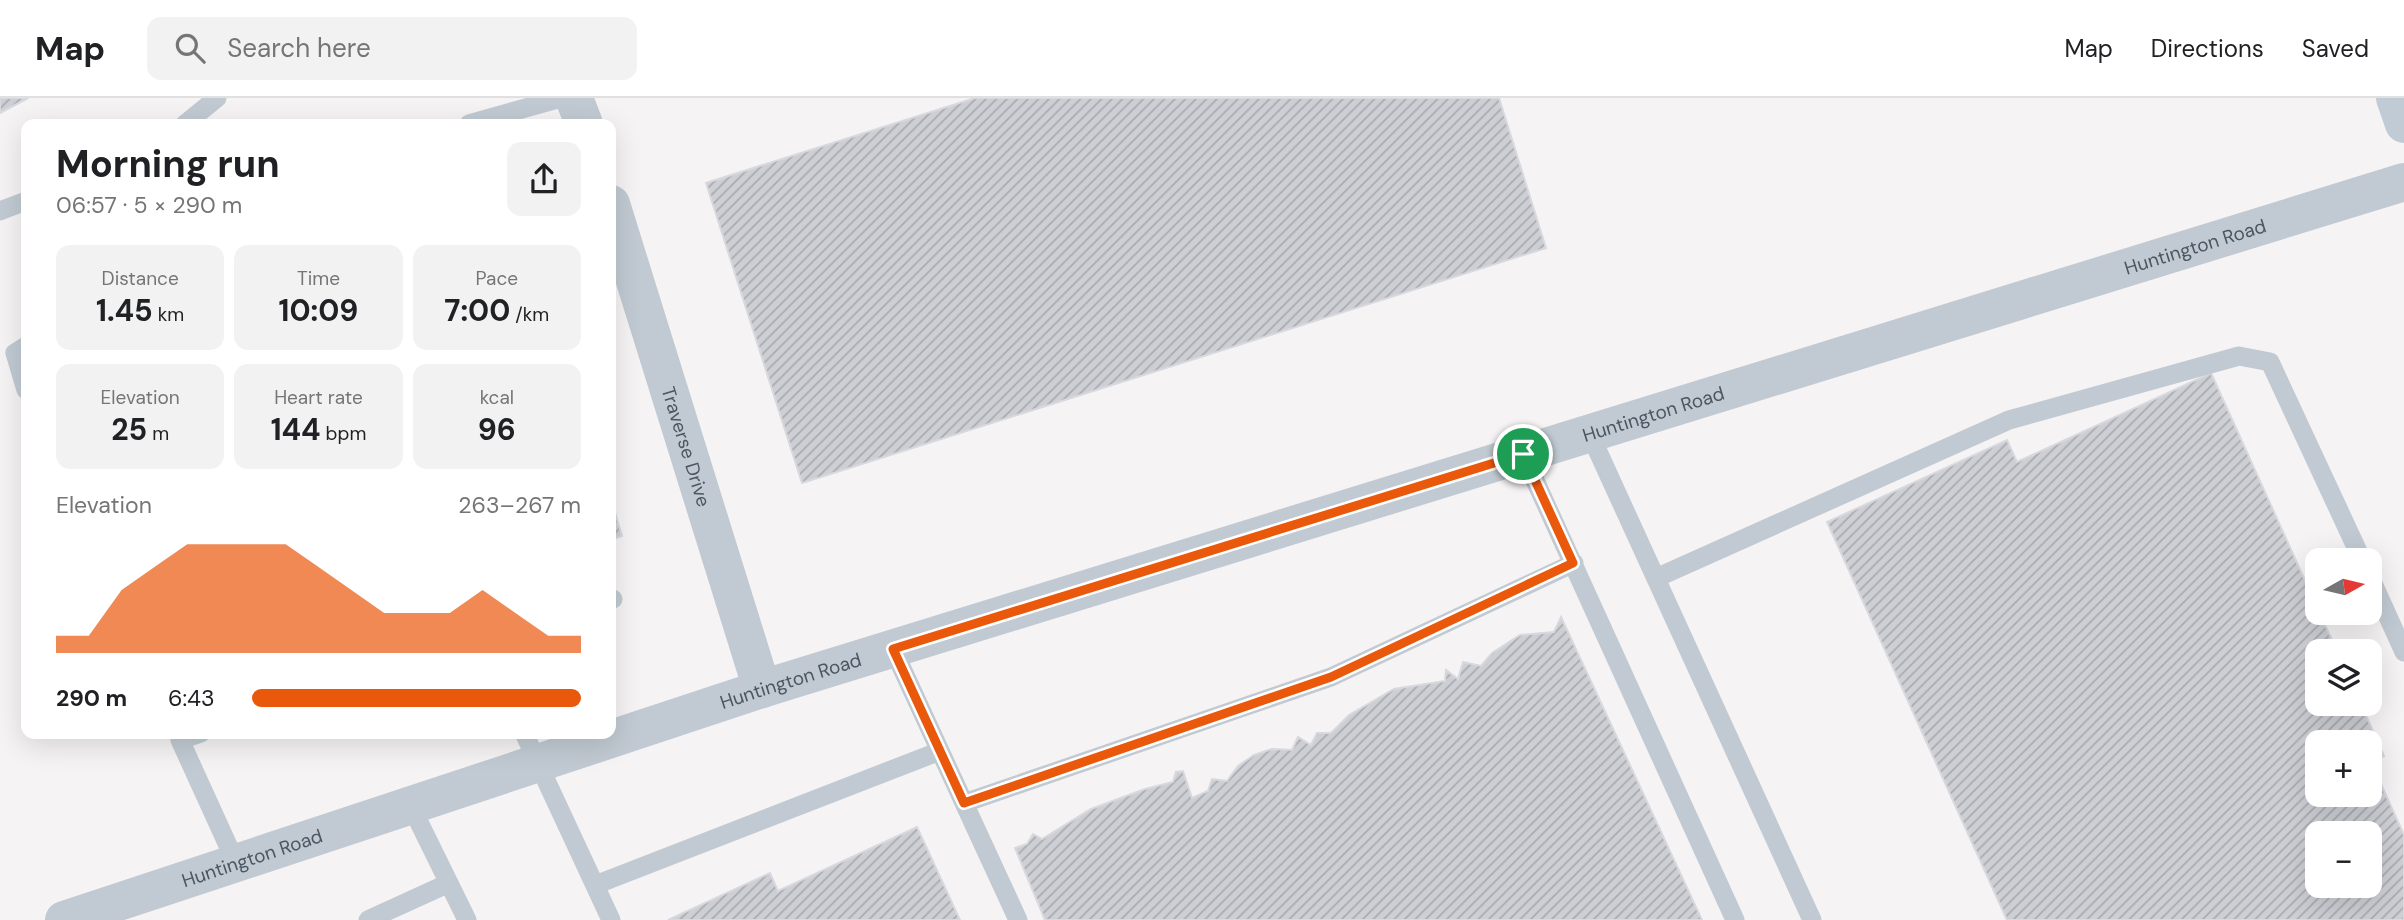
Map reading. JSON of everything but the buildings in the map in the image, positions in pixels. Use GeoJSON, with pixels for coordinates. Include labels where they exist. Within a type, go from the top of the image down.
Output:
{"type":"FeatureCollection","features":[{"type":"Feature","properties":{"kind":"street"},"geometry":{"type":"LineString","coordinates":[[574,98],[582,119]]}},
{"type":"Feature","properties":{"kind":"street"},"geometry":{"type":"LineString","coordinates":[[2395,98],[2404,124]]}},
{"type":"Feature","properties":{"kind":"street","name":"Huntington Road"},"geometry":{"type":"LineString","coordinates":[[616,726],[762,689],[2404,182]]}},
{"type":"Feature","properties":{"kind":"street","name":"Traverse Drive"},"geometry":{"type":"LineString","coordinates":[[616,220],[762,689]]}},
{"type":"Feature","properties":{"kind":"street","name":"Huntington Road"},"geometry":{"type":"LineString","coordinates":[[64,920],[411,806],[532,748],[567,739]]}},
{"type":"Feature","properties":{"kind":"lane"},"geometry":{"type":"LineString","coordinates":[[191,119],[217,98]]}},
{"type":"Feature","properties":{"kind":"lane"},"geometry":{"type":"LineString","coordinates":[[487,119],[561,98]]}},
{"type":"Feature","properties":{"kind":"lane"},"geometry":{"type":"LineString","coordinates":[[0,211],[21,203]]}},
{"type":"Feature","properties":{"kind":"lane"},"geometry":{"type":"LineString","coordinates":[[21,349],[15,353],[21,373]]}},
{"type":"Feature","properties":{"kind":"lane"},"geometry":{"type":"LineString","coordinates":[[1656,578],[2009,420],[2239,356],[2270,362],[2356,548]]}},
{"type":"Feature","properties":{"kind":"lane"},"geometry":{"type":"LineString","coordinates":[[1589,432],[1812,920]]}},
{"type":"Feature","properties":{"kind":"lane"},"geometry":{"type":"LineString","coordinates":[[1523,454],[1735,920]]}},
{"type":"Feature","properties":{"kind":"lane"},"geometry":{"type":"LineString","coordinates":[[964,803],[1331,677],[1573,563]]}},
{"type":"Feature","properties":{"kind":"lane"},"geometry":{"type":"LineString","coordinates":[[2382,603],[2404,652]]}},
{"type":"Feature","properties":{"kind":"lane"},"geometry":{"type":"LineString","coordinates":[[893,649],[1018,920]]}},
{"type":"Feature","properties":{"kind":"lane"},"geometry":{"type":"LineString","coordinates":[[179,739],[236,863]]}},
{"type":"Feature","properties":{"kind":"lane"},"geometry":{"type":"LineString","coordinates":[[532,748],[611,920]]}},
{"type":"Feature","properties":{"kind":"lane"},"geometry":{"type":"LineString","coordinates":[[595,885],[940,751]]}},
{"type":"Feature","properties":{"kind":"lane"},"geometry":{"type":"LineString","coordinates":[[411,806],[467,920]]}},
{"type":"Feature","properties":{"kind":"lane"},"geometry":{"type":"LineString","coordinates":[[368,920],[449,883]]}},
{"type":"Feature","properties":{"kind":"route"},"geometry":{"type":"LineString","coordinates":[[1523,454],[1573,563],[1331,677],[964,803],[893,649],[1143,573],[1523,454]]}}]}
